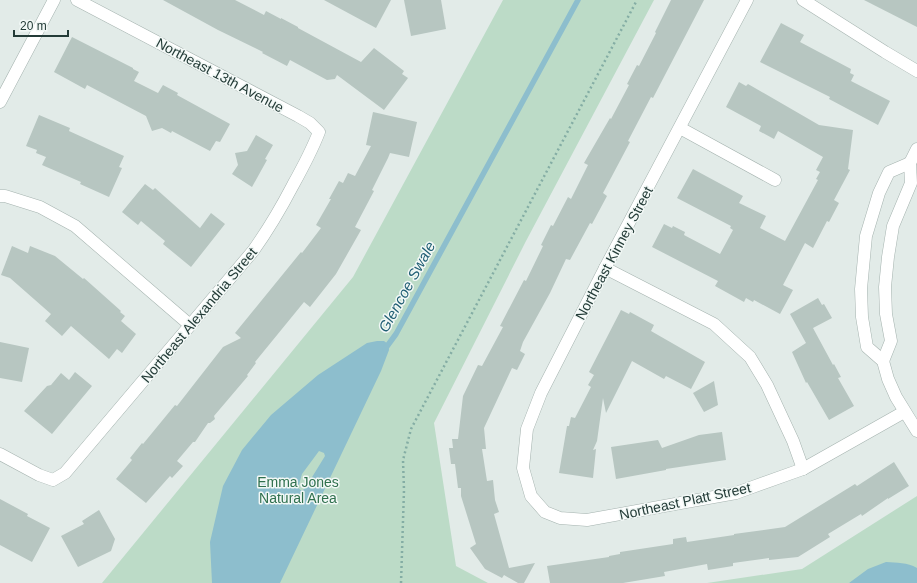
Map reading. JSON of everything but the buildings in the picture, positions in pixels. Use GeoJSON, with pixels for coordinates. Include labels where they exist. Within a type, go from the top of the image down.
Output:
{"type":"FeatureCollection","features":[{"type":"Feature","properties":{"kind":"street"},"geometry":{"type":"LineString","coordinates":[[0,102],[54,0]]}},
{"type":"Feature","properties":{"kind":"street","name":"Northeast 13th Avenue"},"geometry":{"type":"LineString","coordinates":[[77,0],[298,116],[310,123],[319,132]]}},
{"type":"Feature","properties":{"kind":"street","name":"Northeast Kinney Street"},"geometry":{"type":"LineString","coordinates":[[544,512],[531,496],[523,468],[528,429],[541,393],[605,268],[748,0]]}},
{"type":"Feature","properties":{"kind":"street"},"geometry":{"type":"LineString","coordinates":[[803,0],[917,71]]}},
{"type":"Feature","properties":{"kind":"street"},"geometry":{"type":"LineString","coordinates":[[680,128],[775,180]]}},
{"type":"Feature","properties":{"kind":"street","name":"Northeast Alexandria Street"},"geometry":{"type":"LineString","coordinates":[[0,454],[52,480],[65,473],[75,463],[253,251],[270,227],[306,162],[319,132]]}},
{"type":"Feature","properties":{"kind":"street"},"geometry":{"type":"LineString","coordinates":[[883,361],[891,341],[886,314],[885,287],[888,257],[893,226],[911,184],[910,163],[917,149]]}},
{"type":"Feature","properties":{"kind":"street"},"geometry":{"type":"LineString","coordinates":[[910,163],[889,172],[879,193],[866,236],[861,289],[862,317],[868,347],[883,361],[888,379],[904,412],[917,431]]}},
{"type":"Feature","properties":{"kind":"street"},"geometry":{"type":"LineString","coordinates":[[0,196],[40,207],[75,226],[190,325]]}},
{"type":"Feature","properties":{"kind":"street"},"geometry":{"type":"LineString","coordinates":[[605,268],[714,324],[750,357],[767,385],[803,469]]}},
{"type":"Feature","properties":{"kind":"street","name":"Northeast Platt Street"},"geometry":{"type":"LineString","coordinates":[[544,512],[560,518],[587,520],[736,493],[803,469],[904,412]]}},
{"type":"Feature","properties":{"kind":"path"},"geometry":{"type":"LineString","coordinates":[[401,583],[404,490],[402,460],[411,429],[637,0]]}},
{"type":"Feature","properties":{"kind":"green space","name":"Emma Jones Natural Area"},"geometry":{"type":"Polygon","coordinates":[[[503,0],[654,0],[526,241],[434,423],[456,566],[488,583],[102,583],[353,277],[503,0]]]}},
{"type":"Feature","properties":{"kind":"green space"},"geometry":{"type":"Polygon","coordinates":[[[917,496],[917,583],[707,583],[802,569],[917,496]]]}},
{"type":"Feature","properties":{"kind":"water"},"geometry":{"type":"Polygon","coordinates":[[[384,341],[388,344],[389,350],[381,371],[280,583],[212,583],[210,542],[223,486],[242,450],[271,415],[318,375],[367,343],[384,341]],[[319,451],[302,474],[298,488],[302,491],[325,456],[324,453],[319,451]]]}},
{"type":"Feature","properties":{"kind":"water"},"geometry":{"type":"Polygon","coordinates":[[[886,562],[906,564],[917,568],[917,583],[849,583],[868,569],[886,562]]]}},
{"type":"Feature","properties":{"kind":"waterway","name":"Glencoe Swale"},"geometry":{"type":"LineString","coordinates":[[385,349],[396,334],[578,0]]}}]}
